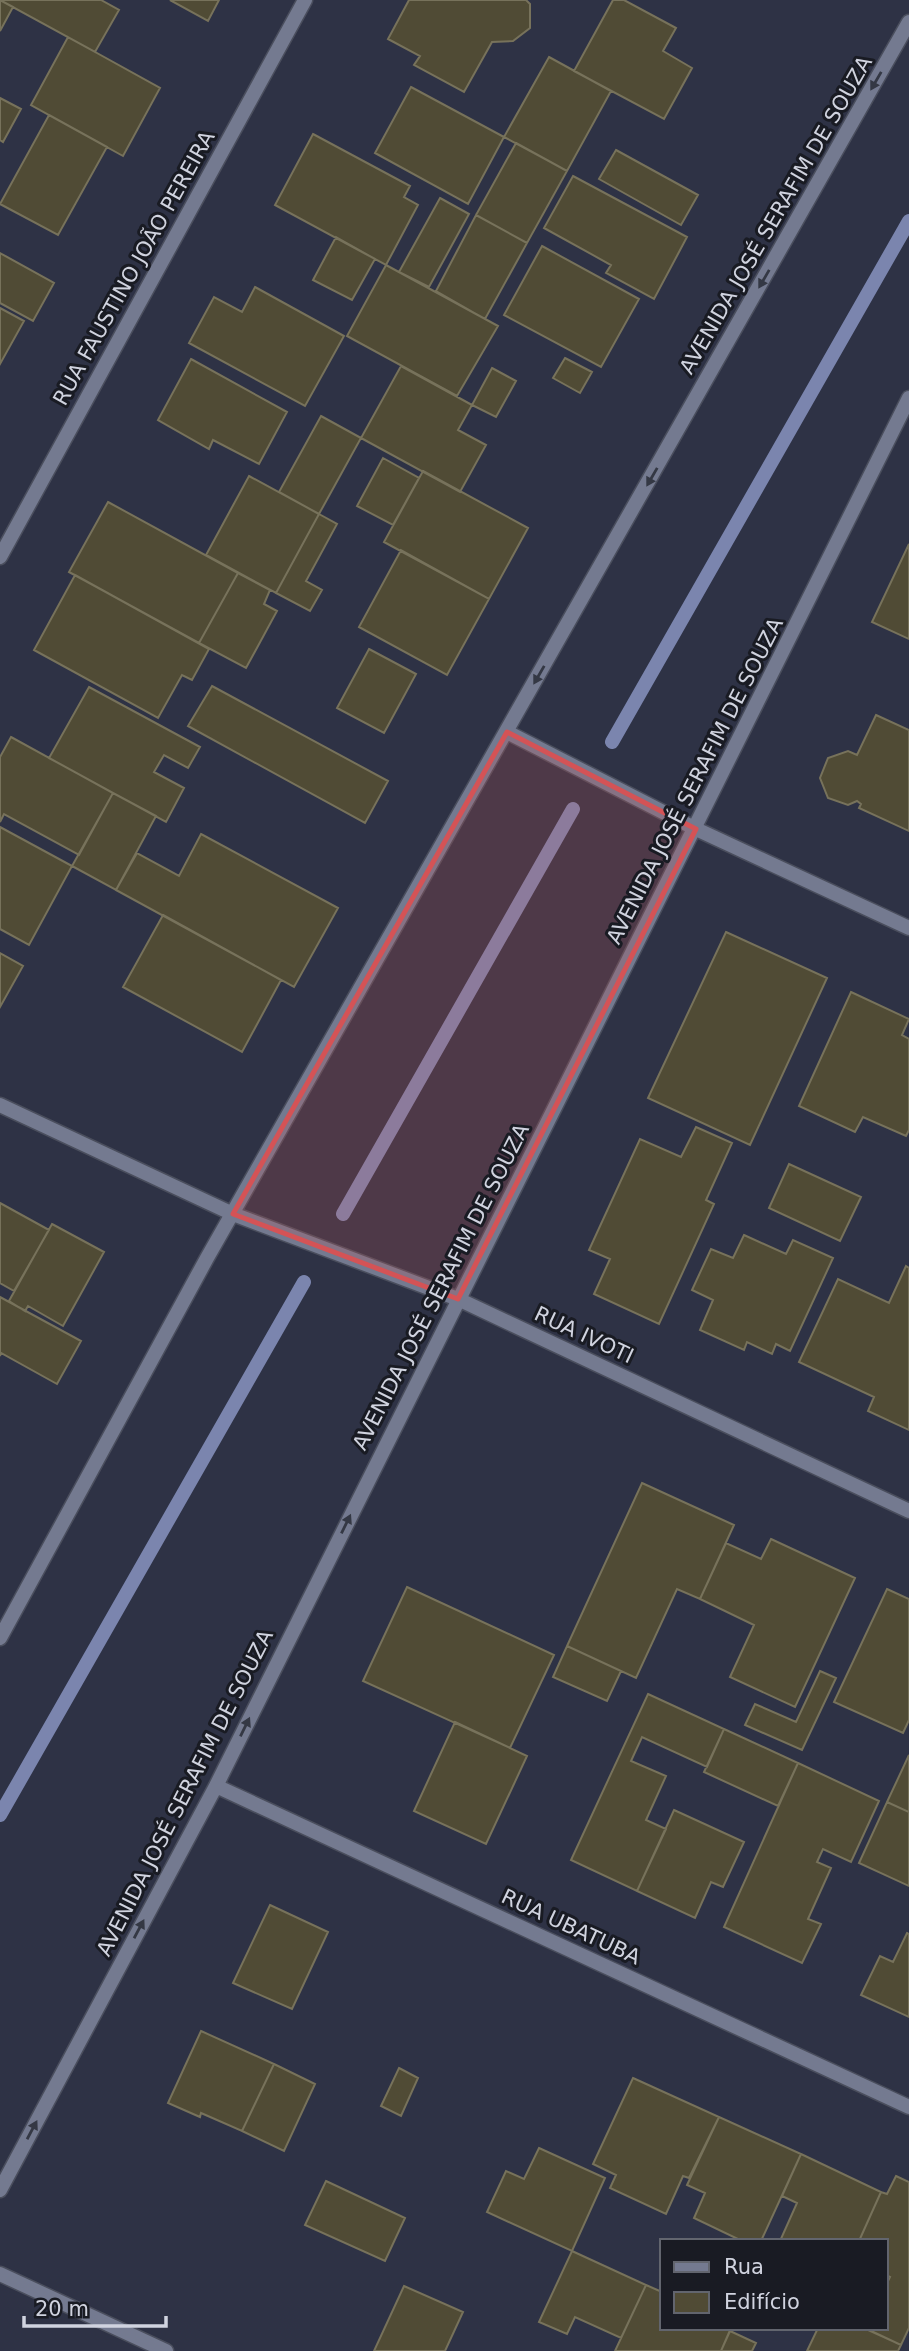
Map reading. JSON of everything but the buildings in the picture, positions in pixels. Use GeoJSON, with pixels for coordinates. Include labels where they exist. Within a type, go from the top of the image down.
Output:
{"type":"FeatureCollection","features":[{"type":"Feature","properties":{"kind":"street","name":"RUA FAUSTINO JOÃO PEREIRA"},"geometry":{"type":"LineString","coordinates":[[0,557],[304,0]]}},
{"type":"Feature","properties":{"kind":"street","name":"AVENIDA JOSÉ SERAFIM DE SOUZA"},"geometry":{"type":"LineString","coordinates":[[0,1638],[207,1258],[909,22]]}},
{"type":"Feature","properties":{"kind":"street","name":"AVENIDA JOSÉ SERAFIM DE SOUZA"},"geometry":{"type":"LineString","coordinates":[[0,2190],[216,1786],[909,398]]}},
{"type":"Feature","properties":{"kind":"street"},"geometry":{"type":"LineString","coordinates":[[507,732],[696,829],[909,928]]}},
{"type":"Feature","properties":{"kind":"street","name":"RUA IVOTI"},"geometry":{"type":"LineString","coordinates":[[0,1105],[233,1214],[458,1299],[909,1511]]}},
{"type":"Feature","properties":{"kind":"street","name":"RUA UBATUBA"},"geometry":{"type":"LineString","coordinates":[[216,1786],[909,2107]]}},
{"type":"Feature","properties":{"kind":"street"},"geometry":{"type":"LineString","coordinates":[[0,2274],[166,2351]]}},
{"type":"Feature","properties":{"kind":"highlighted area"},"geometry":{"type":"Polygon","coordinates":[[[507,732],[696,829],[458,1299],[233,1214],[507,732]]]}},
{"type":"Feature","properties":{"kind":"waterway"},"geometry":{"type":"LineString","coordinates":[[612,742],[909,221]]}},
{"type":"Feature","properties":{"kind":"waterway"},"geometry":{"type":"LineString","coordinates":[[343,1214],[573,809]]}},
{"type":"Feature","properties":{"kind":"waterway"},"geometry":{"type":"LineString","coordinates":[[0,1815],[304,1282]]}}]}
